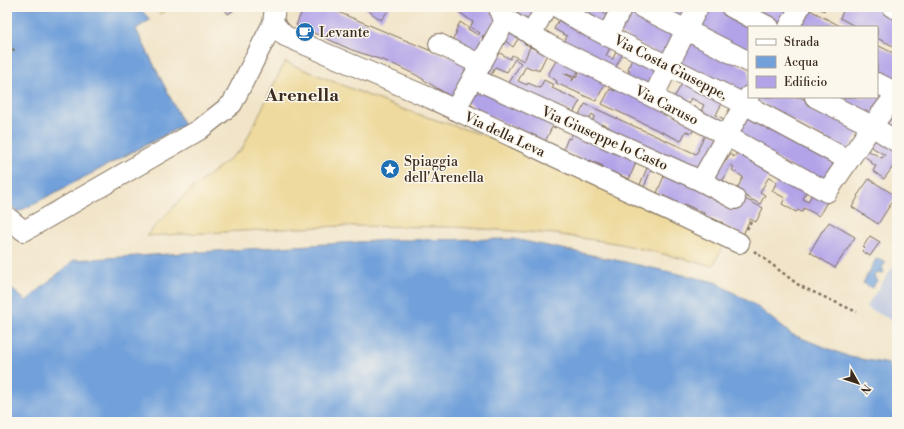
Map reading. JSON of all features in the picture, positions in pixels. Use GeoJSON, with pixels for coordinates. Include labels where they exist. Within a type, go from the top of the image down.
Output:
{"type":"FeatureCollection","features":[{"type":"Feature","properties":{"kind":"street"},"geometry":{"type":"LineString","coordinates":[[531,35],[546,7]]}},
{"type":"Feature","properties":{"kind":"street","name":"Via Costa Giuseppe,"},"geometry":{"type":"LineString","coordinates":[[557,7],[607,36],[668,66],[747,100],[848,160]]}},
{"type":"Feature","properties":{"kind":"street"},"geometry":{"type":"LineString","coordinates":[[607,36],[622,7]]}},
{"type":"Feature","properties":{"kind":"street"},"geometry":{"type":"LineString","coordinates":[[653,98],[698,7]]}},
{"type":"Feature","properties":{"kind":"street"},"geometry":{"type":"LineString","coordinates":[[731,7],[767,26]]}},
{"type":"Feature","properties":{"kind":"street"},"geometry":{"type":"LineString","coordinates":[[790,26],[800,7]]}},
{"type":"Feature","properties":{"kind":"street"},"geometry":{"type":"LineString","coordinates":[[892,7],[897,9]]}},
{"type":"Feature","properties":{"kind":"street"},"geometry":{"type":"LineString","coordinates":[[652,9],[686,30],[748,61]]}},
{"type":"Feature","properties":{"kind":"street"},"geometry":{"type":"LineString","coordinates":[[455,110],[477,71],[505,13]]}},
{"type":"Feature","properties":{"kind":"street","name":"Via Caruso"},"geometry":{"type":"LineString","coordinates":[[505,13],[531,35],[727,136],[827,192],[848,160]]}},
{"type":"Feature","properties":{"kind":"street"},"geometry":{"type":"LineString","coordinates":[[7,217],[24,231],[199,130],[232,104],[274,15]]}},
{"type":"Feature","properties":{"kind":"street","name":"Via della Leva"},"geometry":{"type":"LineString","coordinates":[[274,15],[285,36],[455,110],[739,243]]}},
{"type":"Feature","properties":{"kind":"street","name":"Via Giuseppe lo Casto"},"geometry":{"type":"LineString","coordinates":[[439,44],[477,71],[735,199]]}},
{"type":"Feature","properties":{"kind":"street"},"geometry":{"type":"LineString","coordinates":[[848,160],[897,93],[878,84]]}},
{"type":"Feature","properties":{"kind":"street"},"geometry":{"type":"LineString","coordinates":[[818,98],[872,126],[897,142]]}},
{"type":"Feature","properties":{"kind":"street"},"geometry":{"type":"LineString","coordinates":[[701,181],[747,100]]}},
{"type":"Feature","properties":{"kind":"path"},"geometry":{"type":"LineString","coordinates":[[7,38],[14,52]]}},
{"type":"Feature","properties":{"kind":"path"},"geometry":{"type":"LineString","coordinates":[[739,243],[758,253],[800,286],[857,312]]}},
{"type":"Feature","properties":{"kind":"shaded area"},"geometry":{"type":"Polygon","coordinates":[[[897,261],[897,323],[866,307],[897,261]]]}},
{"type":"Feature","properties":{"kind":"sand"},"geometry":{"type":"Polygon","coordinates":[[[154,7],[173,7],[160,14],[154,7]]]}},
{"type":"Feature","properties":{"kind":"sand","name":"Spiaggia dell'Arenella"},"geometry":{"type":"Polygon","coordinates":[[[285,62],[402,109],[511,144],[724,244],[713,266],[621,244],[555,234],[454,227],[340,226],[146,236],[190,190],[242,149],[285,62]]]}},
{"type":"Feature","properties":{"kind":"water"},"geometry":{"type":"Polygon","coordinates":[[[7,7],[139,7],[150,20],[136,29],[184,125],[18,212],[7,202],[7,7]]]}},
{"type":"Feature","properties":{"kind":"water"},"geometry":{"type":"Polygon","coordinates":[[[514,239],[715,282],[755,305],[791,334],[850,357],[889,364],[897,393],[897,422],[7,422],[7,285],[26,301],[74,260],[389,240],[514,239]]]}},
{"type":"Feature","properties":{"kind":"water"},"geometry":{"type":"Polygon","coordinates":[[[876,259],[886,262],[882,268],[884,271],[882,274],[876,273],[874,276],[877,281],[872,288],[863,283],[876,259]]]}},
{"type":"Feature","properties":{"kind":"building"},"geometry":{"type":"Polygon","coordinates":[[[223,7],[236,7],[237,8],[228,14],[223,7]]]}},
{"type":"Feature","properties":{"kind":"building"},"geometry":{"type":"Polygon","coordinates":[[[304,7],[326,7],[429,50],[474,64],[453,98],[416,75],[391,63],[352,50],[296,25],[304,7]]]}},
{"type":"Feature","properties":{"kind":"building"},"geometry":{"type":"Polygon","coordinates":[[[363,7],[391,7],[381,20],[363,7]]]}},
{"type":"Feature","properties":{"kind":"building"},"geometry":{"type":"Polygon","coordinates":[[[458,7],[484,7],[503,20],[491,40],[483,35],[482,38],[489,42],[479,58],[450,43],[457,32],[455,32],[460,22],[478,35],[480,33],[470,27],[473,22],[456,10],[458,7]]]}},
{"type":"Feature","properties":{"kind":"building"},"geometry":{"type":"Polygon","coordinates":[[[513,7],[541,7],[530,30],[510,11],[513,7]]]}},
{"type":"Feature","properties":{"kind":"building"},"geometry":{"type":"Polygon","coordinates":[[[588,7],[597,7],[596,9],[612,18],[606,29],[583,17],[588,7]]]}},
{"type":"Feature","properties":{"kind":"building"},"geometry":{"type":"Polygon","coordinates":[[[627,7],[679,35],[667,59],[612,29],[627,7]]]}},
{"type":"Feature","properties":{"kind":"building"},"geometry":{"type":"Polygon","coordinates":[[[666,7],[693,7],[685,23],[664,12],[666,7]]]}},
{"type":"Feature","properties":{"kind":"building"},"geometry":{"type":"Polygon","coordinates":[[[703,7],[715,7],[752,26],[748,26],[748,55],[692,27],[703,7]]]}},
{"type":"Feature","properties":{"kind":"building"},"geometry":{"type":"Polygon","coordinates":[[[741,7],[793,7],[781,26],[741,7]]]}},
{"type":"Feature","properties":{"kind":"building"},"geometry":{"type":"Polygon","coordinates":[[[818,7],[826,7],[824,11],[818,7]]]}},
{"type":"Feature","properties":{"kind":"building"},"geometry":{"type":"Polygon","coordinates":[[[845,7],[878,7],[897,16],[897,48],[878,38],[878,26],[854,26],[840,18],[845,7]]]}},
{"type":"Feature","properties":{"kind":"building"},"geometry":{"type":"Polygon","coordinates":[[[806,8],[840,26],[796,26],[806,8]]]}},
{"type":"Feature","properties":{"kind":"building"},"geometry":{"type":"Polygon","coordinates":[[[561,16],[612,43],[606,56],[613,59],[618,46],[625,49],[613,73],[562,46],[567,36],[554,29],[561,16]]]}},
{"type":"Feature","properties":{"kind":"building"},"geometry":{"type":"Polygon","coordinates":[[[510,26],[532,44],[530,47],[520,36],[513,47],[503,39],[510,26]]]}},
{"type":"Feature","properties":{"kind":"building"},"geometry":{"type":"Polygon","coordinates":[[[686,36],[748,69],[748,89],[743,98],[673,61],[686,36]]]}},
{"type":"Feature","properties":{"kind":"building"},"geometry":{"type":"Polygon","coordinates":[[[878,46],[897,55],[897,81],[894,85],[878,77],[878,46]]]}},
{"type":"Feature","properties":{"kind":"building"},"geometry":{"type":"Polygon","coordinates":[[[530,47],[547,54],[539,71],[535,68],[533,69],[526,66],[518,81],[540,88],[544,80],[554,85],[552,88],[580,101],[573,113],[560,106],[557,112],[506,88],[521,63],[515,59],[507,72],[495,67],[489,80],[479,76],[495,50],[510,59],[512,55],[524,61],[530,47]]]}},
{"type":"Feature","properties":{"kind":"building"},"geometry":{"type":"Polygon","coordinates":[[[634,54],[661,68],[649,92],[625,79],[630,70],[628,69],[634,54]]]}},
{"type":"Feature","properties":{"kind":"building"},"geometry":{"type":"Polygon","coordinates":[[[557,59],[581,65],[575,77],[576,78],[583,65],[606,82],[596,101],[556,83],[557,81],[548,75],[557,59]],[[563,73],[573,78],[572,81],[575,77],[563,73]]]}},
{"type":"Feature","properties":{"kind":"building"},"geometry":{"type":"Polygon","coordinates":[[[684,80],[724,99],[716,115],[730,122],[725,131],[698,117],[704,105],[691,98],[684,110],[671,103],[684,80]]]}},
{"type":"Feature","properties":{"kind":"building"},"geometry":{"type":"Polygon","coordinates":[[[473,82],[558,122],[555,128],[552,127],[545,142],[472,108],[473,106],[462,100],[473,82]]]}},
{"type":"Feature","properties":{"kind":"building"},"geometry":{"type":"Polygon","coordinates":[[[617,87],[695,125],[692,133],[686,131],[681,141],[602,104],[610,89],[615,91],[617,87]]]}},
{"type":"Feature","properties":{"kind":"building"},"geometry":{"type":"Polygon","coordinates":[[[878,90],[888,95],[872,117],[842,102],[844,98],[878,98],[878,90]]]}},
{"type":"Feature","properties":{"kind":"building"},"geometry":{"type":"Polygon","coordinates":[[[753,98],[802,98],[862,129],[847,151],[753,98]]]}},
{"type":"Feature","properties":{"kind":"building"},"geometry":{"type":"Polygon","coordinates":[[[897,101],[897,131],[882,122],[897,101]]]}},
{"type":"Feature","properties":{"kind":"building"},"geometry":{"type":"Polygon","coordinates":[[[585,104],[696,154],[707,131],[720,137],[699,177],[607,133],[609,127],[603,124],[599,131],[576,120],[585,104]],[[592,114],[588,122],[591,123],[595,116],[592,114]]]}},
{"type":"Feature","properties":{"kind":"building"},"geometry":{"type":"Polygon","coordinates":[[[745,109],[840,160],[823,184],[732,134],[745,109]]]}},
{"type":"Feature","properties":{"kind":"building"},"geometry":{"type":"Polygon","coordinates":[[[575,129],[638,158],[629,179],[602,168],[603,166],[590,160],[589,162],[563,150],[568,138],[570,139],[575,129]]]}},
{"type":"Feature","properties":{"kind":"building"},"geometry":{"type":"Polygon","coordinates":[[[877,132],[897,150],[897,161],[884,179],[873,171],[876,166],[861,154],[865,149],[882,158],[885,155],[868,145],[877,132]]]}},
{"type":"Feature","properties":{"kind":"building"},"geometry":{"type":"Polygon","coordinates":[[[740,148],[809,186],[803,199],[808,202],[813,192],[828,200],[819,216],[804,208],[802,212],[798,210],[796,212],[782,204],[785,198],[772,191],[777,182],[769,177],[760,192],[765,195],[760,204],[736,191],[743,177],[732,170],[734,167],[731,165],[721,184],[708,177],[717,162],[723,165],[730,154],[734,157],[740,148]]]}},
{"type":"Feature","properties":{"kind":"building"},"geometry":{"type":"Polygon","coordinates":[[[649,163],[653,165],[644,187],[641,185],[639,187],[649,163]]]}},
{"type":"Feature","properties":{"kind":"building"},"geometry":{"type":"Polygon","coordinates":[[[666,171],[741,197],[763,208],[756,222],[750,219],[743,235],[722,225],[723,223],[703,216],[704,213],[657,193],[666,171]]]}},
{"type":"Feature","properties":{"kind":"building"},"geometry":{"type":"Polygon","coordinates":[[[869,179],[896,196],[878,224],[852,207],[858,197],[857,196],[869,179]]]}},
{"type":"Feature","properties":{"kind":"building"},"geometry":{"type":"Polygon","coordinates":[[[829,222],[855,237],[835,268],[810,252],[829,222]]]}},
{"type":"Feature","properties":{"kind":"building"},"geometry":{"type":"Polygon","coordinates":[[[870,236],[880,242],[870,256],[862,251],[865,248],[863,247],[870,236]]]}},
{"type":"Feature","properties":{"kind":"place","name":"Levante"},"geometry":{"type":"Point","coordinates":[305,32]}},
{"type":"Feature","properties":{"kind":"place","name":"Spiaggia dell'Arenella"},"geometry":{"type":"Point","coordinates":[390,169]}},
{"type":"Feature","properties":{"kind":"district","name":"Arenella"},"geometry":{"type":"Point","coordinates":[302,95]}}]}
